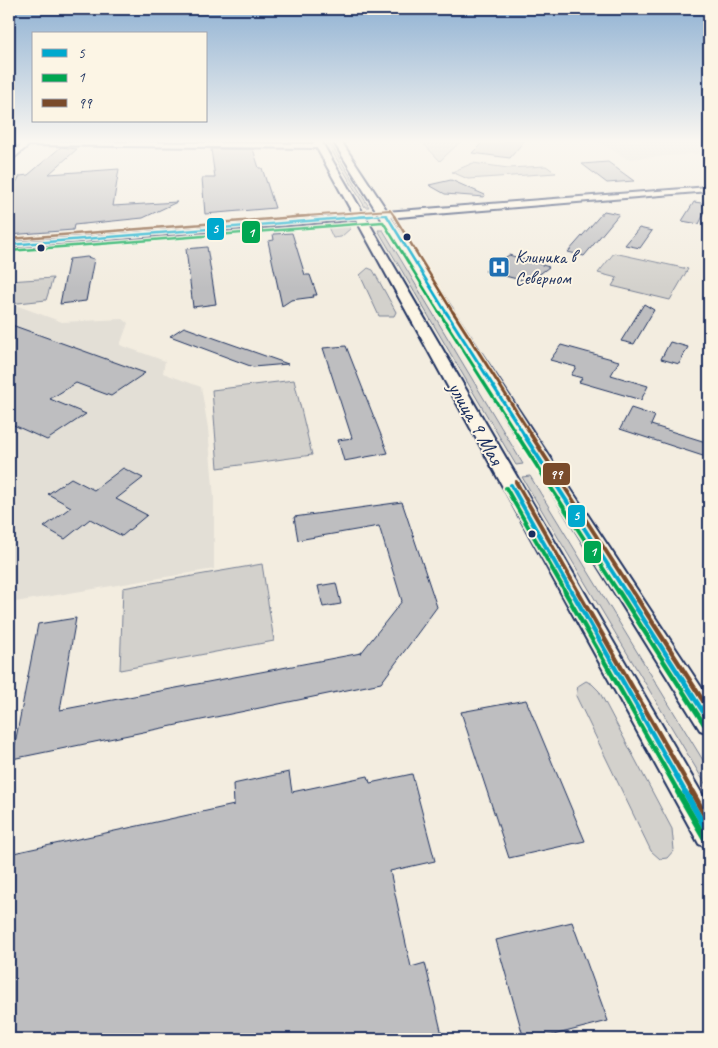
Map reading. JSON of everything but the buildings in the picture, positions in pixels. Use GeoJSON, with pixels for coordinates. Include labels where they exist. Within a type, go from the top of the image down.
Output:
{"type":"FeatureCollection","features":[{"type":"Feature","properties":{"kind":"main road","name":"улица 9 Мая"},"geometry":{"type":"LineString","coordinates":[[344,190],[709,834]]}},
{"type":"Feature","properties":{"kind":"main road","name":"улица 9 Мая"},"geometry":{"type":"LineString","coordinates":[[369,190],[461,337],[709,721]]}},
{"type":"Feature","properties":{"kind":"main road"},"geometry":{"type":"LineString","coordinates":[[360,218],[386,215]]}},
{"type":"Feature","properties":{"kind":"street"},"geometry":{"type":"LineString","coordinates":[[386,215],[698,190]]}},
{"type":"Feature","properties":{"kind":"street"},"geometry":{"type":"LineString","coordinates":[[9,245],[360,218]]}},
{"type":"Feature","properties":{"kind":"shaded area"},"geometry":{"type":"Polygon","coordinates":[[[355,190],[359,190],[369,207],[365,207],[355,190]]]}},
{"type":"Feature","properties":{"kind":"shaded area"},"geometry":{"type":"Polygon","coordinates":[[[332,223],[346,224],[351,228],[341,237],[333,238],[328,227],[332,223]]]}},
{"type":"Feature","properties":{"kind":"shaded area"},"geometry":{"type":"Polygon","coordinates":[[[378,230],[383,230],[523,464],[516,465],[378,230]]]}},
{"type":"Feature","properties":{"kind":"shaded area"},"geometry":{"type":"Polygon","coordinates":[[[614,253],[688,269],[670,300],[612,286],[617,278],[598,273],[614,253]]]}},
{"type":"Feature","properties":{"kind":"shaded area"},"geometry":{"type":"Polygon","coordinates":[[[368,268],[373,270],[396,312],[394,316],[379,316],[360,275],[368,268]]]}},
{"type":"Feature","properties":{"kind":"shaded area"},"geometry":{"type":"Polygon","coordinates":[[[53,278],[46,300],[9,304],[9,281],[53,278]]]}},
{"type":"Feature","properties":{"kind":"shaded area"},"geometry":{"type":"Polygon","coordinates":[[[18,306],[62,322],[123,319],[128,323],[120,345],[165,361],[163,373],[201,387],[208,428],[214,498],[214,569],[9,603],[9,307],[18,306]]]}},
{"type":"Feature","properties":{"kind":"shaded area"},"geometry":{"type":"Polygon","coordinates":[[[294,380],[312,455],[218,468],[212,390],[294,380]]]}},
{"type":"Feature","properties":{"kind":"shaded area"},"geometry":{"type":"Polygon","coordinates":[[[530,476],[709,770],[709,790],[522,477],[530,476]]]}},
{"type":"Feature","properties":{"kind":"shaded area"},"geometry":{"type":"Polygon","coordinates":[[[262,564],[274,641],[120,670],[123,588],[262,564]]]}},
{"type":"Feature","properties":{"kind":"shaded area"},"geometry":{"type":"Polygon","coordinates":[[[586,681],[599,691],[672,829],[674,850],[667,858],[660,859],[651,851],[576,696],[578,686],[586,681]]]}},
{"type":"Feature","properties":{"kind":"transit line","name":"99"},"geometry":{"type":"LineString","coordinates":[[9,239],[390,210],[466,334],[709,710]]}},
{"type":"Feature","properties":{"kind":"transit line","name":"5"},"geometry":{"type":"LineString","coordinates":[[9,245],[386,215],[461,337],[709,721]]}},
{"type":"Feature","properties":{"kind":"transit line","name":"1"},"geometry":{"type":"LineString","coordinates":[[9,251],[383,222],[456,340],[704,724]]}},
{"type":"Feature","properties":{"kind":"transit line","name":"99"},"geometry":{"type":"LineString","coordinates":[[516,482],[709,822]]}},
{"type":"Feature","properties":{"kind":"transit line","name":"5"},"geometry":{"type":"LineString","coordinates":[[511,485],[709,834]]}},
{"type":"Feature","properties":{"kind":"transit line","name":"1"},"geometry":{"type":"LineString","coordinates":[[506,488],[704,837]]}},
{"type":"Feature","properties":{"kind":"place","name":"Клиника в Северном"},"geometry":{"type":"Point","coordinates":[499,267]}}]}
